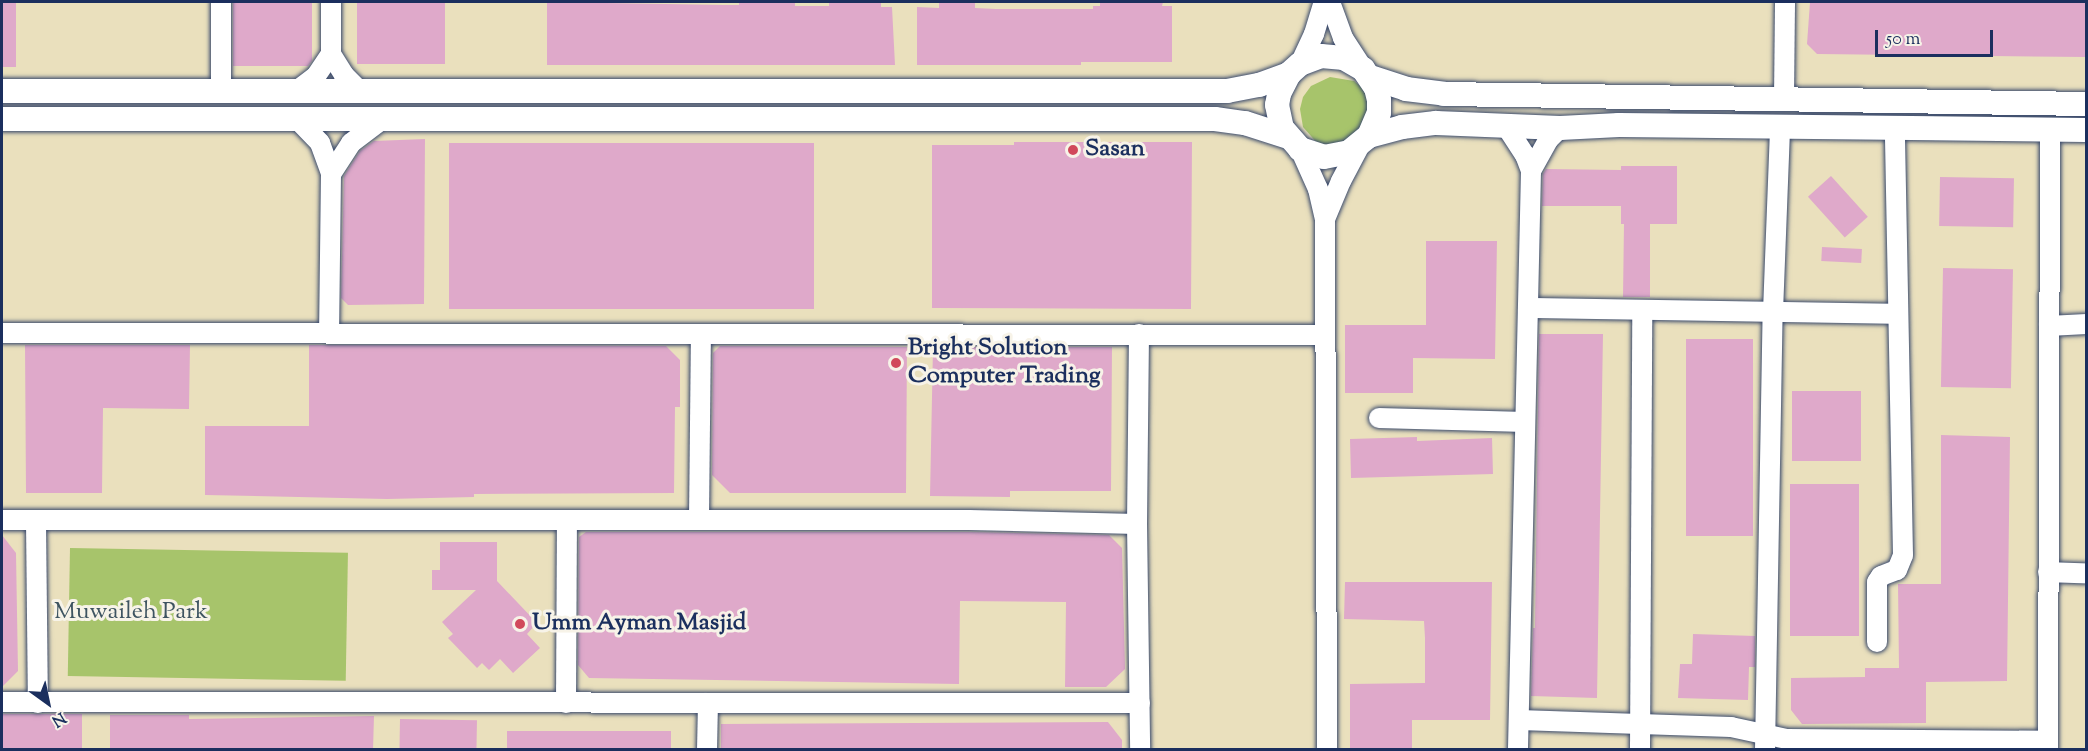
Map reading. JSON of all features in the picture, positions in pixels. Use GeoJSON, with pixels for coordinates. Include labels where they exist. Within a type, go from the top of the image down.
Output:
{"type":"FeatureCollection","features":[{"type":"Feature","properties":{"kind":"main road"},"geometry":{"type":"LineString","coordinates":[[2,91],[1227,91],[1259,85],[1310,59],[1332,56],[1354,62],[1366,73],[1406,89],[1444,94],[2086,104]]}},
{"type":"Feature","properties":{"kind":"main road"},"geometry":{"type":"LineString","coordinates":[[1294,69],[1283,83],[1277,105],[1278,117],[1294,143]]}},
{"type":"Feature","properties":{"kind":"main road"},"geometry":{"type":"LineString","coordinates":[[1365,140],[1375,125],[1379,100],[1366,73]]}},
{"type":"Feature","properties":{"kind":"main road"},"geometry":{"type":"LineString","coordinates":[[738,120],[750,112],[764,108],[810,108],[817,102],[819,92]]}},
{"type":"Feature","properties":{"kind":"main road"},"geometry":{"type":"LineString","coordinates":[[2,120],[1215,119],[1245,123],[1294,143],[1311,154],[1337,156],[1365,140],[1402,127],[1436,123],[1560,128],[1619,125],[2086,130]]}},
{"type":"Feature","properties":{"kind":"street"},"geometry":{"type":"LineString","coordinates":[[221,2],[221,92]]}},
{"type":"Feature","properties":{"kind":"street"},"geometry":{"type":"LineString","coordinates":[[331,2],[331,54],[344,75],[361,92]]}},
{"type":"Feature","properties":{"kind":"street"},"geometry":{"type":"LineString","coordinates":[[1294,69],[1314,34],[1324,2]]}},
{"type":"Feature","properties":{"kind":"street"},"geometry":{"type":"LineString","coordinates":[[1330,2],[1343,38],[1366,73]]}},
{"type":"Feature","properties":{"kind":"street"},"geometry":{"type":"LineString","coordinates":[[1784,99],[1785,2]]}},
{"type":"Feature","properties":{"kind":"street"},"geometry":{"type":"LineString","coordinates":[[295,92],[316,76],[331,54]]}},
{"type":"Feature","properties":{"kind":"street"},"geometry":{"type":"LineString","coordinates":[[298,120],[320,143],[331,174],[329,333]]}},
{"type":"Feature","properties":{"kind":"street"},"geometry":{"type":"LineString","coordinates":[[331,174],[351,143],[380,121]]}},
{"type":"Feature","properties":{"kind":"street"},"geometry":{"type":"LineString","coordinates":[[1506,126],[1526,155],[1531,171],[1518,750]]}},
{"type":"Feature","properties":{"kind":"street"},"geometry":{"type":"LineString","coordinates":[[1765,743],[1773,312],[1780,127]]}},
{"type":"Feature","properties":{"kind":"street"},"geometry":{"type":"LineString","coordinates":[[1531,171],[1548,140],[1560,128]]}},
{"type":"Feature","properties":{"kind":"street"},"geometry":{"type":"LineString","coordinates":[[1877,642],[1876,582],[1881,576],[1897,570],[1902,561],[1895,129]]}},
{"type":"Feature","properties":{"kind":"street"},"geometry":{"type":"LineString","coordinates":[[1519,720],[1731,728],[1765,743],[1788,739],[1895,745],[2048,745],[2050,130]]}},
{"type":"Feature","properties":{"kind":"street"},"geometry":{"type":"LineString","coordinates":[[1325,219],[1341,181],[1365,140]]}},
{"type":"Feature","properties":{"kind":"street"},"geometry":{"type":"LineString","coordinates":[[1294,143],[1316,182],[1325,219],[1327,750]]}},
{"type":"Feature","properties":{"kind":"street"},"geometry":{"type":"LineString","coordinates":[[1528,308],[1898,314]]}},
{"type":"Feature","properties":{"kind":"street"},"geometry":{"type":"LineString","coordinates":[[1640,750],[1642,310]]}},
{"type":"Feature","properties":{"kind":"street"},"geometry":{"type":"LineString","coordinates":[[2049,326],[2086,324]]}},
{"type":"Feature","properties":{"kind":"street"},"geometry":{"type":"LineString","coordinates":[[2,333],[1324,335]]}},
{"type":"Feature","properties":{"kind":"street"},"geometry":{"type":"LineString","coordinates":[[1139,334],[1137,524],[1140,750]]}},
{"type":"Feature","properties":{"kind":"street"},"geometry":{"type":"LineString","coordinates":[[699,519],[701,335]]}},
{"type":"Feature","properties":{"kind":"street"},"geometry":{"type":"LineString","coordinates":[[1379,418],[1525,422]]}},
{"type":"Feature","properties":{"kind":"street"},"geometry":{"type":"LineString","coordinates":[[2,520],[699,519],[969,520],[1137,524]]}},
{"type":"Feature","properties":{"kind":"street"},"geometry":{"type":"LineString","coordinates":[[36,520],[38,703]]}},
{"type":"Feature","properties":{"kind":"street"},"geometry":{"type":"LineString","coordinates":[[566,703],[567,520]]}},
{"type":"Feature","properties":{"kind":"street"},"geometry":{"type":"LineString","coordinates":[[2048,573],[2086,573]]}},
{"type":"Feature","properties":{"kind":"street"},"geometry":{"type":"LineString","coordinates":[[2,702],[1140,703]]}},
{"type":"Feature","properties":{"kind":"street"},"geometry":{"type":"LineString","coordinates":[[707,750],[708,703]]}},
{"type":"Feature","properties":{"kind":"green space"},"geometry":{"type":"Polygon","coordinates":[[[1330,77],[1354,81],[1364,89],[1372,117],[1344,148],[1318,144],[1303,127],[1300,109],[1303,97],[1311,86],[1330,77]]]}},
{"type":"Feature","properties":{"kind":"green space","name":"Muwaileh Park"},"geometry":{"type":"Polygon","coordinates":[[[70,548],[348,553],[346,681],[68,676],[70,548]]]}},
{"type":"Feature","properties":{"kind":"building"},"geometry":{"type":"Polygon","coordinates":[[[2,2],[16,2],[16,67],[2,67],[2,2]]]}},
{"type":"Feature","properties":{"kind":"building"},"geometry":{"type":"Polygon","coordinates":[[[233,2],[312,2],[312,61],[308,66],[233,66],[233,2]]]}},
{"type":"Feature","properties":{"kind":"building"},"geometry":{"type":"Polygon","coordinates":[[[357,2],[445,2],[445,64],[357,64],[357,2]]]}},
{"type":"Feature","properties":{"kind":"building"},"geometry":{"type":"Polygon","coordinates":[[[547,2],[739,5],[739,2],[795,2],[795,6],[829,6],[829,2],[881,2],[881,7],[892,7],[895,65],[547,65],[547,2]]]}},
{"type":"Feature","properties":{"kind":"building"},"geometry":{"type":"Polygon","coordinates":[[[939,2],[975,2],[975,8],[996,9],[1093,9],[1093,6],[1100,6],[1100,2],[1163,2],[1162,6],[1172,6],[1172,62],[1081,62],[1081,65],[917,65],[917,7],[939,8],[939,2]]]}},
{"type":"Feature","properties":{"kind":"building"},"geometry":{"type":"Polygon","coordinates":[[[1810,2],[2086,2],[2086,57],[1817,54],[1807,44],[1810,2]]]}},
{"type":"Feature","properties":{"kind":"building"},"geometry":{"type":"Polygon","coordinates":[[[425,139],[424,304],[348,305],[341,298],[344,176],[360,151],[374,141],[425,139]]]}},
{"type":"Feature","properties":{"kind":"building"},"geometry":{"type":"Polygon","coordinates":[[[1014,142],[1192,142],[1191,309],[932,308],[932,145],[1014,145],[1014,142]]]}},
{"type":"Feature","properties":{"kind":"building"},"geometry":{"type":"Polygon","coordinates":[[[449,143],[814,143],[814,309],[449,309],[449,143]]]}},
{"type":"Feature","properties":{"kind":"building"},"geometry":{"type":"Polygon","coordinates":[[[1621,166],[1677,166],[1677,224],[1650,224],[1650,297],[1623,297],[1624,224],[1621,224],[1621,206],[1542,206],[1543,174],[1546,169],[1621,170],[1621,166]]]}},
{"type":"Feature","properties":{"kind":"building"},"geometry":{"type":"Polygon","coordinates":[[[1831,176],[1868,217],[1845,238],[1808,197],[1831,176]]]}},
{"type":"Feature","properties":{"kind":"building"},"geometry":{"type":"Polygon","coordinates":[[[1940,177],[2014,178],[2013,227],[1939,226],[1940,177]]]}},
{"type":"Feature","properties":{"kind":"building"},"geometry":{"type":"Polygon","coordinates":[[[1426,241],[1497,241],[1495,359],[1413,358],[1413,393],[1345,393],[1345,325],[1426,325],[1426,241]]]}},
{"type":"Feature","properties":{"kind":"building"},"geometry":{"type":"Polygon","coordinates":[[[1822,247],[1862,249],[1861,263],[1821,261],[1822,247]]]}},
{"type":"Feature","properties":{"kind":"building"},"geometry":{"type":"Polygon","coordinates":[[[1943,268],[2013,269],[2011,388],[1941,387],[1943,268]]]}},
{"type":"Feature","properties":{"kind":"building"},"geometry":{"type":"Polygon","coordinates":[[[1539,334],[1603,334],[1597,698],[1531,696],[1533,628],[1535,628],[1539,334]]]}},
{"type":"Feature","properties":{"kind":"building"},"geometry":{"type":"Polygon","coordinates":[[[1686,339],[1753,339],[1753,536],[1686,536],[1686,339]]]}},
{"type":"Feature","properties":{"kind":"building"},"geometry":{"type":"Polygon","coordinates":[[[25,345],[190,345],[189,409],[103,408],[102,493],[26,493],[25,345]]]}},
{"type":"Feature","properties":{"kind":"building"},"geometry":{"type":"Polygon","coordinates":[[[309,345],[666,346],[680,360],[680,407],[675,407],[674,493],[474,494],[474,497],[387,499],[205,495],[205,426],[309,426],[309,345]]]}},
{"type":"Feature","properties":{"kind":"building"},"geometry":{"type":"Polygon","coordinates":[[[720,346],[907,347],[906,493],[730,493],[712,475],[713,353],[720,346]]]}},
{"type":"Feature","properties":{"kind":"building"},"geometry":{"type":"Polygon","coordinates":[[[933,347],[1112,347],[1111,491],[1010,491],[1010,497],[930,496],[933,347]]]}},
{"type":"Feature","properties":{"kind":"building"},"geometry":{"type":"Polygon","coordinates":[[[1792,391],[1861,391],[1861,461],[1792,461],[1792,391]]]}},
{"type":"Feature","properties":{"kind":"building"},"geometry":{"type":"Polygon","coordinates":[[[1941,435],[2010,437],[2007,681],[1926,682],[1926,723],[1802,724],[1791,710],[1791,678],[1865,677],[1865,668],[1899,668],[1898,584],[1941,584],[1941,435]]]}},
{"type":"Feature","properties":{"kind":"building"},"geometry":{"type":"Polygon","coordinates":[[[1417,437],[1417,441],[1492,438],[1493,474],[1351,478],[1350,439],[1417,437]]]}},
{"type":"Feature","properties":{"kind":"building"},"geometry":{"type":"Polygon","coordinates":[[[1790,484],[1859,484],[1859,636],[1790,636],[1790,484]]]}},
{"type":"Feature","properties":{"kind":"building"},"geometry":{"type":"Polygon","coordinates":[[[586,532],[969,532],[1109,535],[1122,548],[1125,669],[1106,687],[1065,687],[1066,602],[960,601],[959,684],[589,678],[578,665],[579,537],[586,532]]]}},
{"type":"Feature","properties":{"kind":"building"},"geometry":{"type":"Polygon","coordinates":[[[2,535],[16,553],[18,671],[2,687],[2,535]]]}},
{"type":"Feature","properties":{"kind":"building"},"geometry":{"type":"Polygon","coordinates":[[[440,542],[497,542],[497,581],[537,623],[527,634],[540,648],[513,673],[500,659],[489,670],[482,663],[477,668],[448,638],[453,634],[442,622],[476,590],[432,590],[432,570],[440,570],[440,542]]]}},
{"type":"Feature","properties":{"kind":"building"},"geometry":{"type":"Polygon","coordinates":[[[1345,582],[1492,582],[1490,720],[1412,720],[1412,750],[1350,750],[1350,684],[1425,683],[1425,638],[1424,621],[1344,619],[1345,582]]]}},
{"type":"Feature","properties":{"kind":"building"},"geometry":{"type":"Polygon","coordinates":[[[1693,634],[1755,636],[1755,667],[1749,667],[1748,700],[1678,698],[1680,664],[1692,664],[1693,634]]]}},
{"type":"Feature","properties":{"kind":"building"},"geometry":{"type":"Polygon","coordinates":[[[2,714],[82,714],[82,750],[2,750],[2,714]]]}},
{"type":"Feature","properties":{"kind":"building"},"geometry":{"type":"Polygon","coordinates":[[[110,715],[189,715],[189,719],[374,716],[373,750],[110,750],[110,715]]]}},
{"type":"Feature","properties":{"kind":"building"},"geometry":{"type":"Polygon","coordinates":[[[400,719],[477,720],[476,750],[399,750],[400,719]]]}},
{"type":"Feature","properties":{"kind":"building"},"geometry":{"type":"Polygon","coordinates":[[[1108,722],[1122,740],[1122,750],[721,750],[721,724],[1108,722]]]}},
{"type":"Feature","properties":{"kind":"building"},"geometry":{"type":"Polygon","coordinates":[[[507,731],[671,731],[671,750],[507,750],[507,731]]]}},
{"type":"Feature","properties":{"kind":"place","name":"Sasan"},"geometry":{"type":"Point","coordinates":[1073,150]}},
{"type":"Feature","properties":{"kind":"place","name":"Bright Solution Computer Trading"},"geometry":{"type":"Point","coordinates":[896,363]}},
{"type":"Feature","properties":{"kind":"place","name":"Umm Ayman Masjid"},"geometry":{"type":"Point","coordinates":[520,624]}}]}
